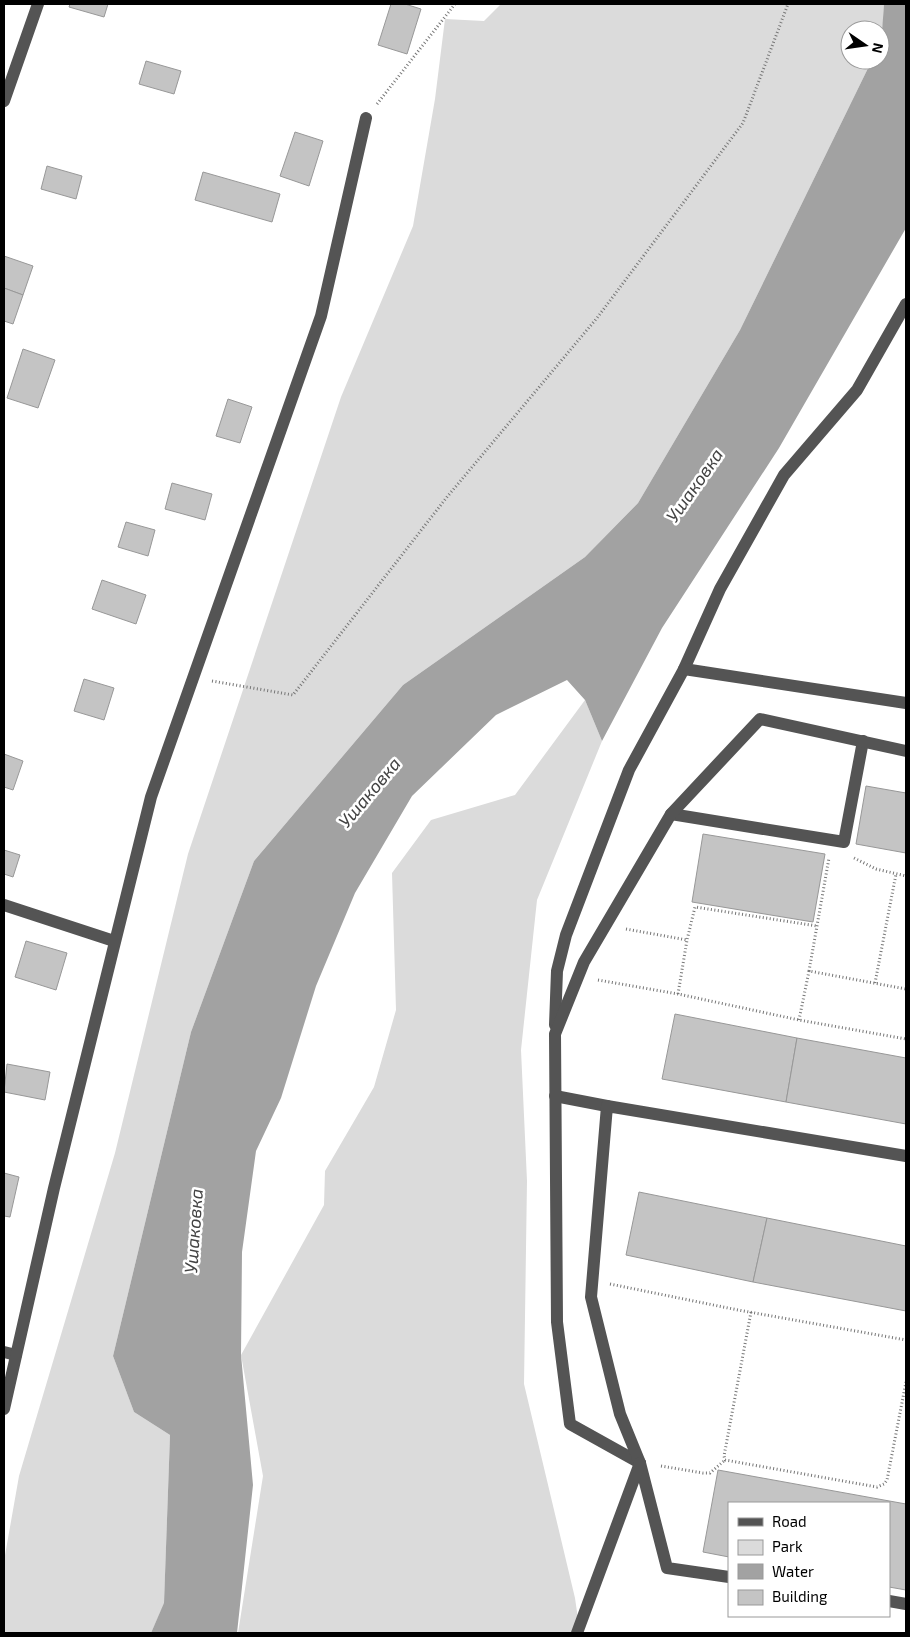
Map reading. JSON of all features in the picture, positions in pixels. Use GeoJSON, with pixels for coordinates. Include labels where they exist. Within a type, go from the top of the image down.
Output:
{"type":"FeatureCollection","features":[{"type":"Feature","properties":{"kind":"street"},"geometry":{"type":"LineString","coordinates":[[4,101],[38,4]]}},
{"type":"Feature","properties":{"kind":"street"},"geometry":{"type":"LineString","coordinates":[[4,1409],[10,1354],[54,1188],[151,797],[321,316],[366,118]]}},
{"type":"Feature","properties":{"kind":"street"},"geometry":{"type":"LineString","coordinates":[[640,1463],[570,1424],[557,1322],[554,1034],[557,971],[566,934],[629,770],[684,669],[720,590],[784,475],[857,390],[906,304]]}},
{"type":"Feature","properties":{"kind":"street"},"geometry":{"type":"LineString","coordinates":[[684,669],[906,703]]}},
{"type":"Feature","properties":{"kind":"street"},"geometry":{"type":"LineString","coordinates":[[554,1034],[584,962],[670,814],[760,719],[906,751]]}},
{"type":"Feature","properties":{"kind":"street"},"geometry":{"type":"LineString","coordinates":[[670,814],[837,846],[844,842],[863,741]]}},
{"type":"Feature","properties":{"kind":"street"},"geometry":{"type":"LineString","coordinates":[[4,905],[114,941]]}},
{"type":"Feature","properties":{"kind":"street"},"geometry":{"type":"LineString","coordinates":[[555,1096],[906,1156]]}},
{"type":"Feature","properties":{"kind":"street"},"geometry":{"type":"LineString","coordinates":[[607,1106],[591,1297],[620,1414],[640,1463],[667,1568],[728,1577]]}},
{"type":"Feature","properties":{"kind":"street"},"geometry":{"type":"LineString","coordinates":[[577,1633],[640,1463]]}},
{"type":"Feature","properties":{"kind":"street"},"geometry":{"type":"LineString","coordinates":[[890,1601],[906,1604]]}},
{"type":"Feature","properties":{"kind":"path"},"geometry":{"type":"LineString","coordinates":[[366,118],[455,4]]}},
{"type":"Feature","properties":{"kind":"path"},"geometry":{"type":"LineString","coordinates":[[193,677],[293,695],[447,497],[597,318],[742,122],[788,4]]}},
{"type":"Feature","properties":{"kind":"path"},"geometry":{"type":"LineString","coordinates":[[799,1020],[830,854],[837,846],[876,869],[906,876]]}},
{"type":"Feature","properties":{"kind":"path"},"geometry":{"type":"LineString","coordinates":[[875,983],[896,874]]}},
{"type":"Feature","properties":{"kind":"path"},"geometry":{"type":"LineString","coordinates":[[678,994],[687,940],[695,907],[817,926]]}},
{"type":"Feature","properties":{"kind":"path"},"geometry":{"type":"LineString","coordinates":[[605,926],[687,940]]}},
{"type":"Feature","properties":{"kind":"path"},"geometry":{"type":"LineString","coordinates":[[809,971],[906,989]]}},
{"type":"Feature","properties":{"kind":"path"},"geometry":{"type":"LineString","coordinates":[[578,976],[678,994],[799,1020],[906,1039]]}},
{"type":"Feature","properties":{"kind":"path"},"geometry":{"type":"LineString","coordinates":[[592,1280],[751,1312],[906,1340]]}},
{"type":"Feature","properties":{"kind":"path"},"geometry":{"type":"LineString","coordinates":[[726,1460],[724,1456],[751,1312]]}},
{"type":"Feature","properties":{"kind":"path"},"geometry":{"type":"LineString","coordinates":[[640,1463],[703,1473],[710,1472],[726,1460],[877,1487],[884,1484],[887,1480],[906,1382]]}},
{"type":"Feature","properties":{"kind":"green space"},"geometry":{"type":"Polygon","coordinates":[[[501,4],[884,4],[883,20],[840,20],[840,70],[867,70],[740,330],[638,503],[585,557],[403,685],[254,861],[191,1032],[113,1356],[134,1412],[170,1435],[164,1604],[151,1633],[4,1633],[4,1561],[19,1476],[115,1153],[188,854],[341,397],[413,226],[435,99],[445,19],[484,21],[501,4]]]}},
{"type":"Feature","properties":{"kind":"green space"},"geometry":{"type":"Polygon","coordinates":[[[585,700],[602,741],[537,900],[521,1050],[527,1181],[524,1384],[575,1598],[580,1633],[238,1633],[263,1476],[241,1355],[324,1205],[325,1171],[374,1087],[396,1010],[392,873],[431,820],[515,795],[585,700]]]}},
{"type":"Feature","properties":{"kind":"water","name":"Ушаковка"},"geometry":{"type":"Polygon","coordinates":[[[884,4],[906,4],[906,228],[779,448],[662,628],[602,741],[585,700],[567,680],[496,715],[412,796],[355,893],[316,986],[281,1098],[256,1151],[242,1252],[241,1355],[253,1485],[237,1633],[151,1633],[164,1603],[170,1435],[134,1412],[113,1356],[191,1032],[254,861],[403,685],[585,557],[638,503],[740,330],[867,70],[890,70],[890,20],[883,20],[884,4]]]}},
{"type":"Feature","properties":{"kind":"building"},"geometry":{"type":"Polygon","coordinates":[[[70,4],[108,4],[104,17],[69,7],[70,4]]]}},
{"type":"Feature","properties":{"kind":"building"},"geometry":{"type":"Polygon","coordinates":[[[391,4],[405,4],[421,9],[407,54],[378,45],[391,4]]]}},
{"type":"Feature","properties":{"kind":"building"},"geometry":{"type":"Polygon","coordinates":[[[146,61],[181,71],[174,94],[139,84],[146,61]]]}},
{"type":"Feature","properties":{"kind":"building"},"geometry":{"type":"Polygon","coordinates":[[[295,132],[323,141],[309,186],[280,176],[295,132]]]}},
{"type":"Feature","properties":{"kind":"building"},"geometry":{"type":"Polygon","coordinates":[[[47,166],[82,176],[76,199],[41,189],[47,166]]]}},
{"type":"Feature","properties":{"kind":"building"},"geometry":{"type":"Polygon","coordinates":[[[203,172],[280,194],[272,222],[195,200],[203,172]]]}},
{"type":"Feature","properties":{"kind":"building"},"geometry":{"type":"Polygon","coordinates":[[[4,256],[33,266],[23,295],[4,288],[4,256]]]}},
{"type":"Feature","properties":{"kind":"building"},"geometry":{"type":"Polygon","coordinates":[[[4,288],[23,295],[13,324],[4,321],[4,288]]]}},
{"type":"Feature","properties":{"kind":"building"},"geometry":{"type":"Polygon","coordinates":[[[23,349],[55,360],[38,408],[7,398],[23,349]]]}},
{"type":"Feature","properties":{"kind":"building"},"geometry":{"type":"Polygon","coordinates":[[[228,399],[252,407],[240,443],[216,436],[228,399]]]}},
{"type":"Feature","properties":{"kind":"building"},"geometry":{"type":"Polygon","coordinates":[[[172,483],[212,494],[205,520],[165,509],[172,483]]]}},
{"type":"Feature","properties":{"kind":"building"},"geometry":{"type":"Polygon","coordinates":[[[126,522],[155,530],[148,556],[118,547],[126,522]]]}},
{"type":"Feature","properties":{"kind":"building"},"geometry":{"type":"Polygon","coordinates":[[[102,580],[146,595],[136,624],[92,609],[102,580]]]}},
{"type":"Feature","properties":{"kind":"building"},"geometry":{"type":"Polygon","coordinates":[[[84,679],[114,688],[104,720],[74,711],[84,679]]]}},
{"type":"Feature","properties":{"kind":"building"},"geometry":{"type":"Polygon","coordinates":[[[4,754],[23,761],[13,790],[4,787],[4,754]]]}},
{"type":"Feature","properties":{"kind":"building"},"geometry":{"type":"Polygon","coordinates":[[[866,786],[906,793],[906,853],[856,844],[866,786]]]}},
{"type":"Feature","properties":{"kind":"building"},"geometry":{"type":"Polygon","coordinates":[[[703,834],[825,854],[813,922],[692,902],[703,834]]]}},
{"type":"Feature","properties":{"kind":"building"},"geometry":{"type":"Polygon","coordinates":[[[4,850],[20,855],[13,877],[4,874],[4,850]]]}},
{"type":"Feature","properties":{"kind":"building"},"geometry":{"type":"Polygon","coordinates":[[[26,941],[67,953],[56,990],[15,977],[26,941]]]}},
{"type":"Feature","properties":{"kind":"building"},"geometry":{"type":"Polygon","coordinates":[[[675,1014],[797,1038],[786,1102],[662,1079],[675,1014]]]}},
{"type":"Feature","properties":{"kind":"building"},"geometry":{"type":"Polygon","coordinates":[[[797,1038],[906,1058],[906,1124],[786,1102],[797,1038]]]}},
{"type":"Feature","properties":{"kind":"building"},"geometry":{"type":"Polygon","coordinates":[[[7,1064],[50,1072],[45,1100],[4,1092],[7,1064]]]}},
{"type":"Feature","properties":{"kind":"building"},"geometry":{"type":"Polygon","coordinates":[[[4,1173],[19,1177],[10,1217],[4,1216],[4,1173]]]}},
{"type":"Feature","properties":{"kind":"building"},"geometry":{"type":"Polygon","coordinates":[[[639,1192],[767,1218],[753,1282],[626,1255],[639,1192]]]}},
{"type":"Feature","properties":{"kind":"building"},"geometry":{"type":"Polygon","coordinates":[[[767,1218],[906,1246],[906,1311],[753,1282],[767,1218]]]}},
{"type":"Feature","properties":{"kind":"building"},"geometry":{"type":"Polygon","coordinates":[[[718,1470],[906,1504],[906,1590],[890,1587],[890,1502],[728,1502],[728,1557],[703,1552],[718,1470]]]}}]}
